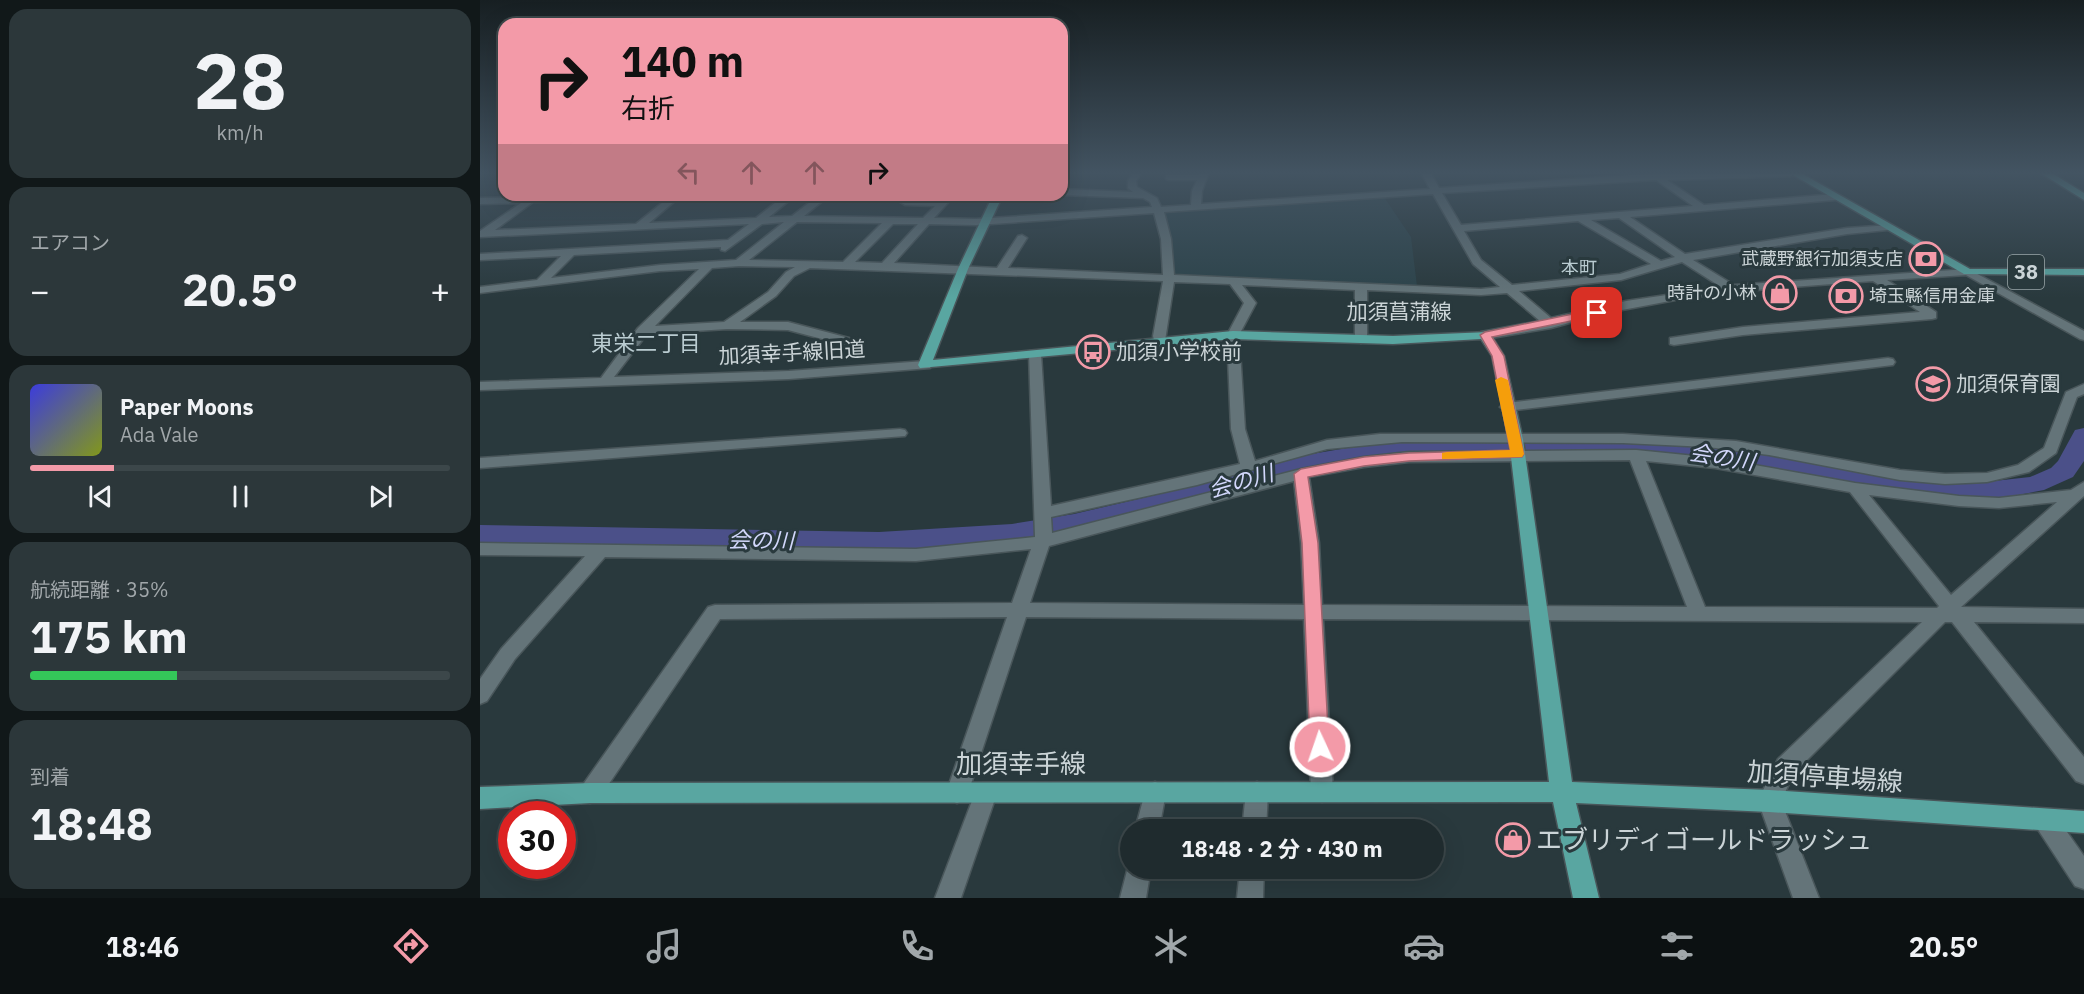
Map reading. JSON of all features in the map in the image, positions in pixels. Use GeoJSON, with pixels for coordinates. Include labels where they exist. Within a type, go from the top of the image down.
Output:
{"type":"FeatureCollection","features":[{"type":"Feature","properties":{"kind":"main road"},"geometry":{"type":"LineString","coordinates":[[925,365],[963,269],[989,214]]}},
{"type":"Feature","properties":{"kind":"main road","name":"38"},"geometry":{"type":"LineString","coordinates":[[1864,214],[1968,272],[2084,273]]}},
{"type":"Feature","properties":{"kind":"main road","name":"加須菖蒲線"},"geometry":{"type":"LineString","coordinates":[[925,365],[1233,335],[1361,339],[1419,339],[1485,335]]}},
{"type":"Feature","properties":{"kind":"main road"},"geometry":{"type":"LineString","coordinates":[[1485,335],[1498,356],[1516,446],[1562,792],[1586,898]]}},
{"type":"Feature","properties":{"kind":"main road","name":"加須幸手線"},"geometry":{"type":"LineString","coordinates":[[480,798],[590,793],[1562,792]]}},
{"type":"Feature","properties":{"kind":"main road","name":"加須停車場線"},"geometry":{"type":"LineString","coordinates":[[1562,792],[1769,801],[2084,822]]}},
{"type":"Feature","properties":{"kind":"street"},"geometry":{"type":"LineString","coordinates":[[482,235],[511,214]]}},
{"type":"Feature","properties":{"kind":"street"},"geometry":{"type":"LineString","coordinates":[[639,226],[653,214]]}},
{"type":"Feature","properties":{"kind":"street"},"geometry":{"type":"LineString","coordinates":[[605,381],[621,355],[642,331],[706,265],[767,214]]}},
{"type":"Feature","properties":{"kind":"street"},"geometry":{"type":"LineString","coordinates":[[739,263],[801,214]]}},
{"type":"Feature","properties":{"kind":"street"},"geometry":{"type":"LineString","coordinates":[[885,266],[932,214]]}},
{"type":"Feature","properties":{"kind":"street"},"geometry":{"type":"LineString","coordinates":[[482,235],[759,220],[985,221],[1097,214]]}},
{"type":"Feature","properties":{"kind":"street"},"geometry":{"type":"LineString","coordinates":[[1159,341],[1158,326],[1165,306],[1169,278],[1169,248],[1160,214]]}},
{"type":"Feature","properties":{"kind":"street"},"geometry":{"type":"LineString","coordinates":[[1450,214],[1477,262],[1551,324]]}},
{"type":"Feature","properties":{"kind":"street"},"geometry":{"type":"LineString","coordinates":[[1459,228],[1620,214],[1733,290]]}},
{"type":"Feature","properties":{"kind":"street"},"geometry":{"type":"LineString","coordinates":[[1580,218],[1660,265]]}},
{"type":"Feature","properties":{"kind":"street"},"geometry":{"type":"LineString","coordinates":[[846,264],[891,220]]}},
{"type":"Feature","properties":{"kind":"street"},"geometry":{"type":"LineString","coordinates":[[480,290],[739,263],[846,264],[1481,292],[1506,287],[1621,277],[1683,258],[1847,231],[1887,227]]}},
{"type":"Feature","properties":{"kind":"street"},"geometry":{"type":"LineString","coordinates":[[1000,272],[1022,238]]}},
{"type":"Feature","properties":{"kind":"street"},"geometry":{"type":"LineString","coordinates":[[480,257],[732,243]]}},
{"type":"Feature","properties":{"kind":"street"},"geometry":{"type":"LineString","coordinates":[[542,282],[572,251]]}},
{"type":"Feature","properties":{"kind":"street"},"geometry":{"type":"LineString","coordinates":[[727,325],[772,294],[790,274],[807,265]]}},
{"type":"Feature","properties":{"kind":"street"},"geometry":{"type":"LineString","coordinates":[[1485,335],[1551,324],[1644,301],[1875,277],[1968,272],[2084,336]]}},
{"type":"Feature","properties":{"kind":"street"},"geometry":{"type":"LineString","coordinates":[[1674,341],[1743,331],[1932,315],[1875,277]]}},
{"type":"Feature","properties":{"kind":"street"},"geometry":{"type":"LineString","coordinates":[[1233,281],[1250,303],[1233,335],[1238,429],[1249,467]]}},
{"type":"Feature","properties":{"kind":"street"},"geometry":{"type":"LineString","coordinates":[[1361,286],[1361,339]]}},
{"type":"Feature","properties":{"kind":"street"},"geometry":{"type":"LineString","coordinates":[[642,331],[727,325],[788,326],[845,342]]}},
{"type":"Feature","properties":{"kind":"street"},"geometry":{"type":"LineString","coordinates":[[957,793],[1042,528],[1035,354]]}},
{"type":"Feature","properties":{"kind":"street"},"geometry":{"type":"LineString","coordinates":[[1507,407],[1888,362]]}},
{"type":"Feature","properties":{"kind":"street","name":"加須幸手線旧道"},"geometry":{"type":"LineString","coordinates":[[480,386],[789,375],[925,365]]}},
{"type":"Feature","properties":{"kind":"street"},"geometry":{"type":"LineString","coordinates":[[480,549],[916,555],[1364,462],[1516,446],[1670,439],[1739,446],[1899,476],[1969,479],[2024,470],[2045,457],[2051,450],[2071,396],[2084,388]]}},
{"type":"Feature","properties":{"kind":"street"},"geometry":{"type":"LineString","coordinates":[[480,463],[900,433]]}},
{"type":"Feature","properties":{"kind":"street"},"geometry":{"type":"LineString","coordinates":[[1042,528],[1337,443],[1516,446],[1636,455],[1714,463],[1855,488],[1959,501],[2000,503],[2078,491]]}},
{"type":"Feature","properties":{"kind":"street"},"geometry":{"type":"LineString","coordinates":[[1636,455],[1699,614]]}},
{"type":"Feature","properties":{"kind":"street"},"geometry":{"type":"LineString","coordinates":[[1301,474],[1310,543],[1322,792]]}},
{"type":"Feature","properties":{"kind":"street"},"geometry":{"type":"LineString","coordinates":[[1855,488],[1950,613],[2084,774]]}},
{"type":"Feature","properties":{"kind":"street"},"geometry":{"type":"LineString","coordinates":[[1806,898],[1769,801],[1786,766],[2078,491]]}},
{"type":"Feature","properties":{"kind":"street"},"geometry":{"type":"LineString","coordinates":[[480,695],[508,654],[600,551]]}},
{"type":"Feature","properties":{"kind":"street"},"geometry":{"type":"LineString","coordinates":[[590,793],[715,612],[1017,610],[1699,614],[1950,613],[2084,616]]}},
{"type":"Feature","properties":{"kind":"street"},"geometry":{"type":"LineString","coordinates":[[1150,819],[1155,792]]}},
{"type":"Feature","properties":{"kind":"street"},"geometry":{"type":"LineString","coordinates":[[1255,819],[1257,792]]}},
{"type":"Feature","properties":{"kind":"street"},"geometry":{"type":"LineString","coordinates":[[948,898],[986,793]]}},
{"type":"Feature","properties":{"kind":"street"},"geometry":{"type":"LineString","coordinates":[[2045,820],[2084,877]]}},
{"type":"Feature","properties":{"kind":"street"},"geometry":{"type":"LineString","coordinates":[[1133,898],[1137,879]]}},
{"type":"Feature","properties":{"kind":"street"},"geometry":{"type":"LineString","coordinates":[[1250,898],[1251,879]]}},
{"type":"Feature","properties":{"kind":"shaded area"},"geometry":{"type":"Polygon","coordinates":[[[1163,214],[1395,214],[1411,237],[1417,286],[1173,274],[1173,246],[1163,214]]]}},
{"type":"Feature","properties":{"kind":"waterway","name":"会の川"},"geometry":{"type":"LineString","coordinates":[[480,535],[879,542],[1012,534],[1074,524],[1166,502],[1300,464],[1388,449],[1578,444],[1682,450],[1941,491],[2002,490],[2034,484],[2060,474],[2070,462],[2084,435]]}},
{"type":"Feature","properties":{"kind":"slow traffic"},"geometry":{"type":"LineString","coordinates":[[1447,456],[1517,454],[1516,440],[1501,380]]}},
{"type":"Feature","properties":{"kind":"place","name":"武蔵野銀行加須支店"},"geometry":{"type":"Point","coordinates":[1926,259]}},
{"type":"Feature","properties":{"kind":"place","name":"時計の小林"},"geometry":{"type":"Point","coordinates":[1780,293]}},
{"type":"Feature","properties":{"kind":"place","name":"埼玉縣信用金庫"},"geometry":{"type":"Point","coordinates":[1846,296]}},
{"type":"Feature","properties":{"kind":"place","name":"加須小学校前"},"geometry":{"type":"Point","coordinates":[1093,352]}},
{"type":"Feature","properties":{"kind":"place","name":"加須保育園"},"geometry":{"type":"Point","coordinates":[1933,384]}},
{"type":"Feature","properties":{"kind":"place","name":"エブリディゴールドラッシュ"},"geometry":{"type":"Point","coordinates":[1513,840]}},
{"type":"Feature","properties":{"kind":"district","name":"本町"},"geometry":{"type":"Point","coordinates":[1579,268]}},
{"type":"Feature","properties":{"kind":"district","name":"東栄二丁目"},"geometry":{"type":"Point","coordinates":[646,343]}},
{"type":"Feature","properties":{"kind":"route"},"geometry":{"type":"LineString","coordinates":[[1320,747],[1310,543],[1301,474],[1364,462],[1409,457],[1517,454],[1498,356],[1485,335],[1521,330],[1597,313]]}}]}
